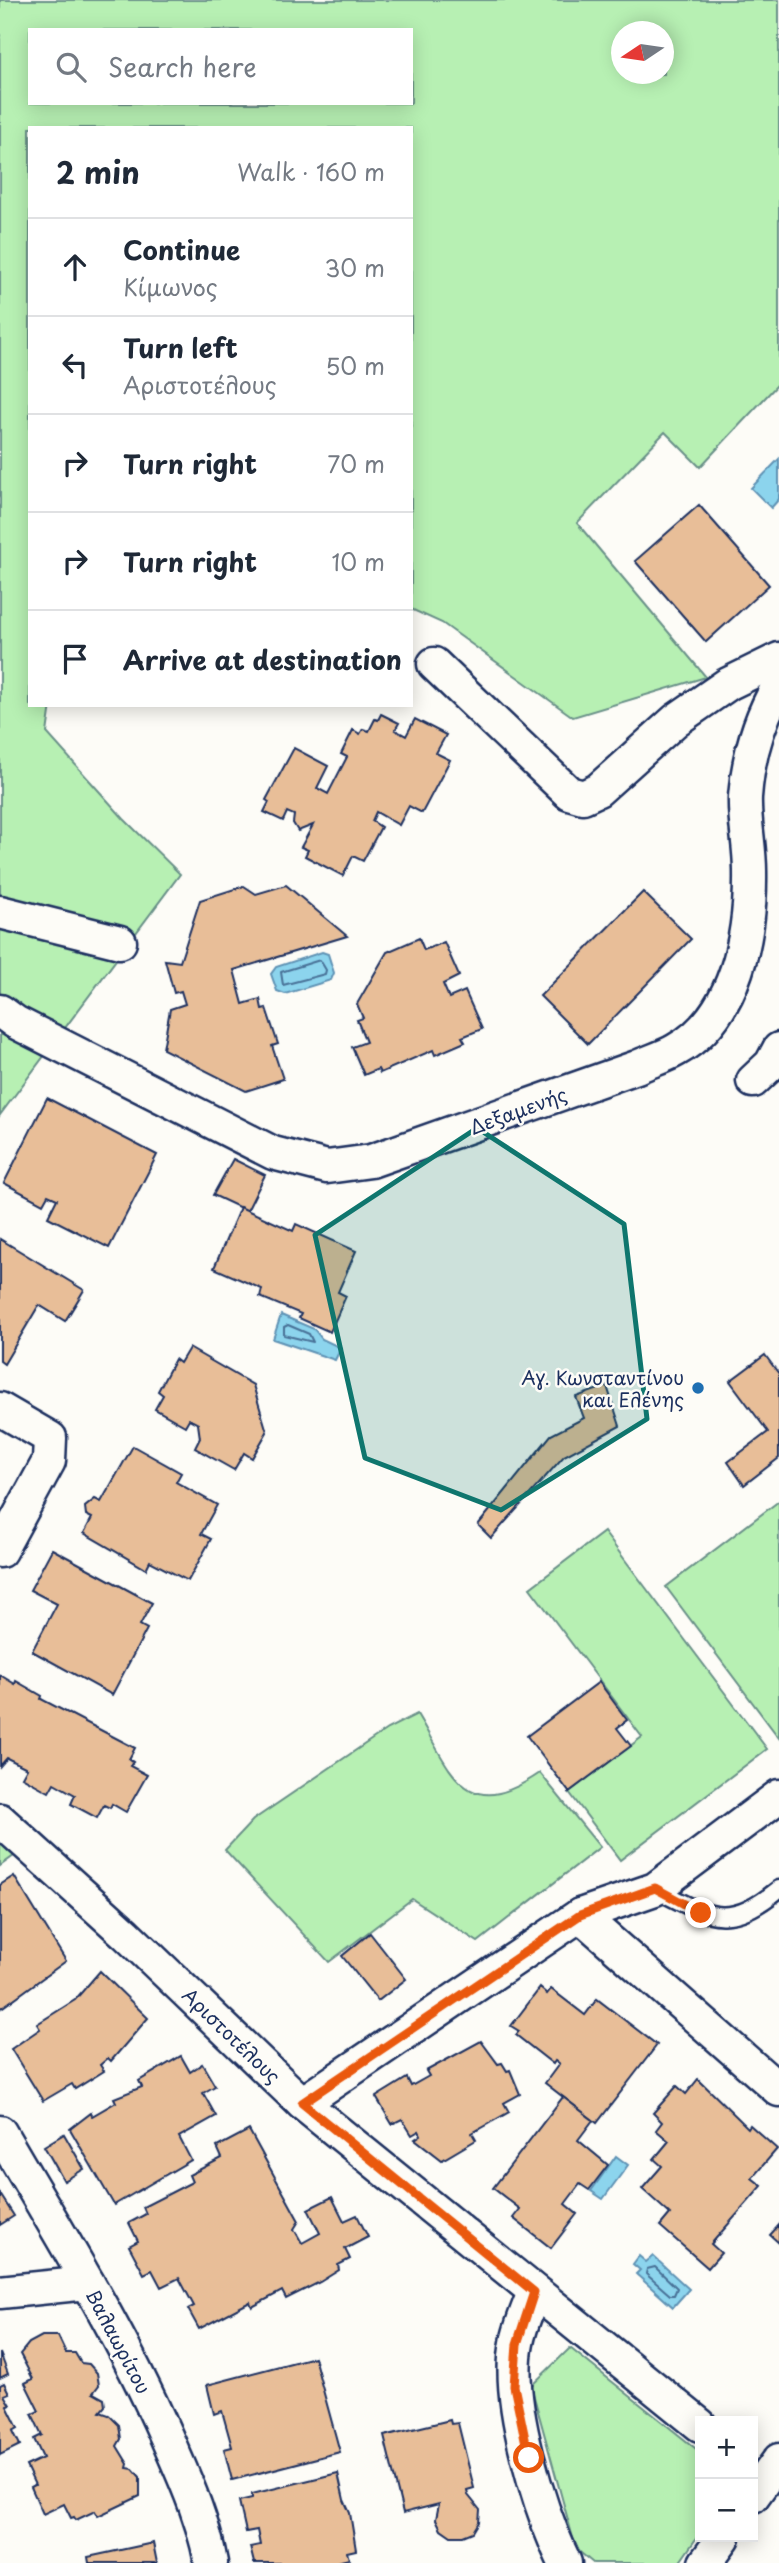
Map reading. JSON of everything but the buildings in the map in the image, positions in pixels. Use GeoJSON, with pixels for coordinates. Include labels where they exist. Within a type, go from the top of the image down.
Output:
{"type":"FeatureCollection","features":[{"type":"Feature","properties":{"kind":"street"},"geometry":{"type":"LineString","coordinates":[[434,664],[569,793],[583,797],[598,790],[676,720],[728,684],[779,659]]}},
{"type":"Feature","properties":{"kind":"street","name":"Δεξαμενής"},"geometry":{"type":"LineString","coordinates":[[0,1011],[15,1022],[273,1153],[327,1167],[371,1161],[637,1067],[678,1049],[702,1029],[723,1000],[740,962],[750,916],[745,797],[757,733],[779,685]]}},
{"type":"Feature","properties":{"kind":"street"},"geometry":{"type":"LineString","coordinates":[[0,912],[120,942]]}},
{"type":"Feature","properties":{"kind":"street"},"geometry":{"type":"LineString","coordinates":[[753,1081],[771,1064],[779,1049]]}},
{"type":"Feature","properties":{"kind":"street"},"geometry":{"type":"LineString","coordinates":[[0,1409],[50,1438],[51,1449],[49,1461],[0,1551]]}},
{"type":"Feature","properties":{"kind":"street"},"geometry":{"type":"LineString","coordinates":[[302,2103],[580,1915],[655,1888],[779,1796]]}},
{"type":"Feature","properties":{"kind":"street","name":"Αριστοτέλους"},"geometry":{"type":"LineString","coordinates":[[0,1820],[126,1934],[302,2103],[695,2421]]}},
{"type":"Feature","properties":{"kind":"street"},"geometry":{"type":"LineString","coordinates":[[580,1915],[779,2090]]}},
{"type":"Feature","properties":{"kind":"street","name":"Βαλαωρίτου"},"geometry":{"type":"LineString","coordinates":[[0,2132],[88,2283],[160,2420],[188,2487],[211,2563]]}},
{"type":"Feature","properties":{"kind":"street"},"geometry":{"type":"LineString","coordinates":[[0,2292],[88,2283]]}},
{"type":"Feature","properties":{"kind":"street"},"geometry":{"type":"LineString","coordinates":[[534,2292],[517,2344],[514,2386],[529,2458],[554,2540],[565,2563]]}},
{"type":"Feature","properties":{"kind":"street"},"geometry":{"type":"LineString","coordinates":[[705,2563],[720,2542]]}},
{"type":"Feature","properties":{"kind":"lane"},"geometry":{"type":"LineString","coordinates":[[655,1888],[701,1913],[735,1917],[756,1907],[779,1889]]}},
{"type":"Feature","properties":{"kind":"highlighted area"},"geometry":{"type":"Polygon","coordinates":[[[477,1128],[624,1224],[647,1419],[501,1510],[365,1458],[315,1235],[477,1128]]]}},
{"type":"Feature","properties":{"kind":"green space"},"geometry":{"type":"Polygon","coordinates":[[[0,0],[779,0],[779,383],[700,467],[665,432],[577,523],[706,677],[573,717],[442,623],[413,610],[413,126],[28,126],[28,707],[51,707],[47,733],[124,819],[180,874],[0,1115],[0,0]]]}},
{"type":"Feature","properties":{"kind":"green space"},"geometry":{"type":"Polygon","coordinates":[[[779,1501],[779,1738],[666,1587],[779,1501]]]}},
{"type":"Feature","properties":{"kind":"green space"},"geometry":{"type":"Polygon","coordinates":[[[604,1532],[767,1749],[620,1860],[569,1792],[642,1737],[530,1588],[604,1532]]]}},
{"type":"Feature","properties":{"kind":"green space"},"geometry":{"type":"Polygon","coordinates":[[[417,1714],[451,1772],[463,1785],[477,1792],[494,1794],[514,1788],[540,1773],[600,1847],[478,1942],[412,1899],[329,1962],[225,1850],[253,1820],[387,1729],[417,1714]]]}},
{"type":"Feature","properties":{"kind":"green space"},"geometry":{"type":"Polygon","coordinates":[[[0,1839],[18,1853],[0,1866],[0,1839]]]}},
{"type":"Feature","properties":{"kind":"green space"},"geometry":{"type":"Polygon","coordinates":[[[570,2348],[695,2448],[695,2540],[679,2563],[593,2563],[576,2549],[531,2386],[570,2348]]]}},
{"type":"Feature","properties":{"kind":"water"},"geometry":{"type":"Polygon","coordinates":[[[779,459],[779,499],[771,508],[751,488],[779,459]]]}},
{"type":"Feature","properties":{"kind":"water"},"geometry":{"type":"Polygon","coordinates":[[[322,952],[328,954],[334,973],[331,980],[285,994],[277,991],[271,974],[276,967],[322,952]]]}},
{"type":"Feature","properties":{"kind":"water"},"geometry":{"type":"Polygon","coordinates":[[[281,1315],[314,1329],[322,1339],[341,1348],[335,1360],[273,1339],[281,1315]]]}},
{"type":"Feature","properties":{"kind":"water"},"geometry":{"type":"Polygon","coordinates":[[[616,2156],[628,2165],[603,2199],[591,2191],[616,2156]]]}},
{"type":"Feature","properties":{"kind":"water"},"geometry":{"type":"Polygon","coordinates":[[[639,2256],[646,2262],[653,2256],[689,2289],[673,2307],[636,2274],[640,2270],[633,2264],[639,2256]]]}},
{"type":"Feature","properties":{"kind":"place","name":"Αγ. Κωνσταντίνου και Ελένης"},"geometry":{"type":"Point","coordinates":[698,1388]}},
{"type":"Feature","properties":{"kind":"route"},"geometry":{"type":"LineString","coordinates":[[529,2458],[514,2386],[517,2344],[534,2292],[302,2103],[580,1915],[655,1888],[701,1913]]}}]}
